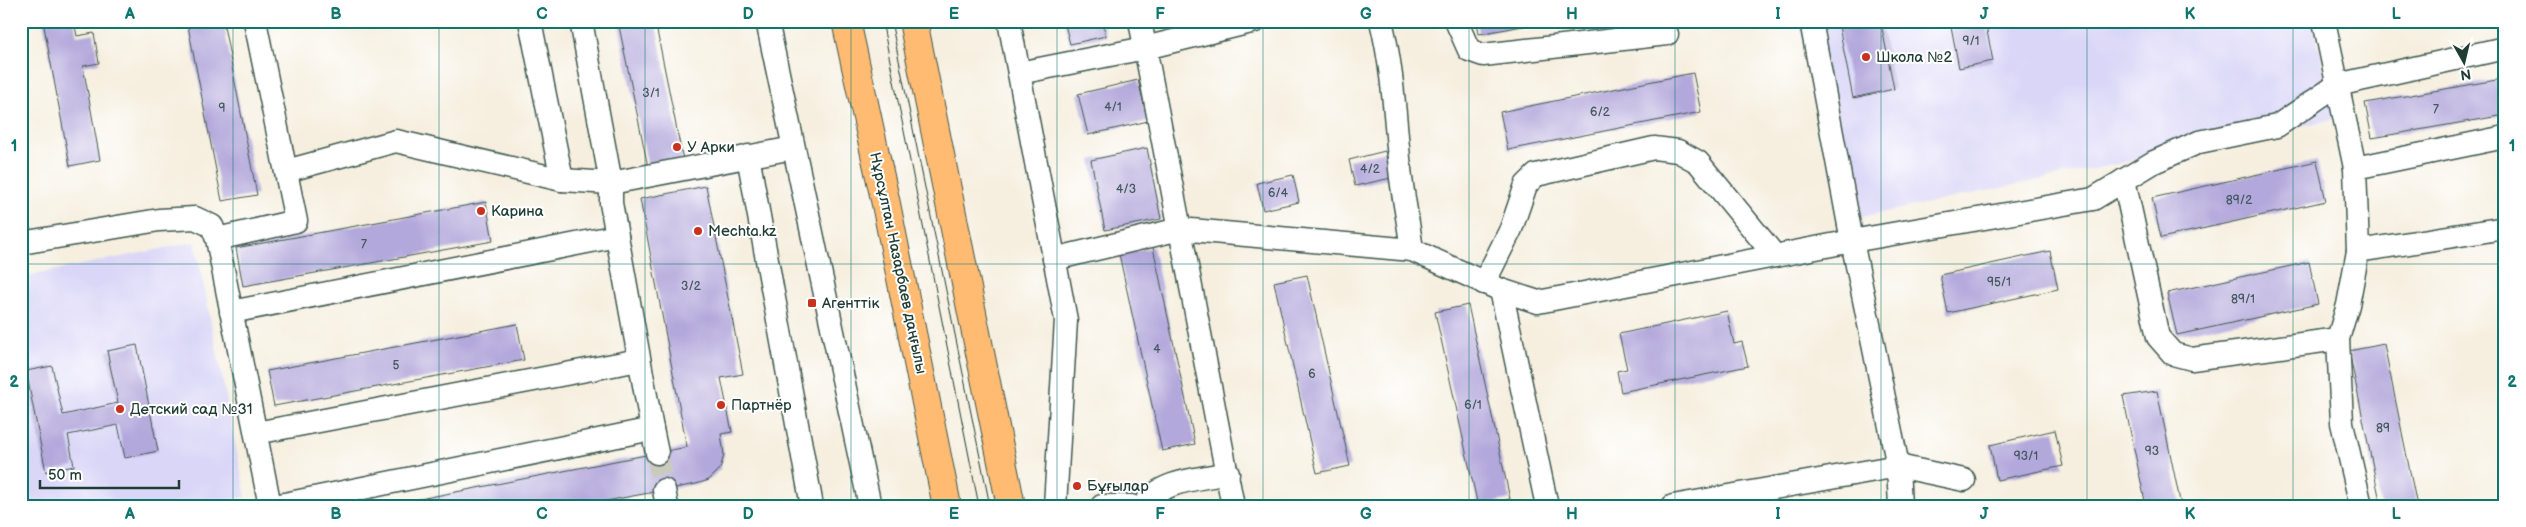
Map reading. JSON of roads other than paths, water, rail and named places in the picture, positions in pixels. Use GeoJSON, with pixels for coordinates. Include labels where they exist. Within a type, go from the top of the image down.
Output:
{"type":"FeatureCollection","features":[{"type":"Feature","properties":{"kind":"main road","name":"Нұрсұлтан Назарбаев даңғылы"},"geometry":{"type":"LineString","coordinates":[[846,21],[886,204],[947,506]]}},
{"type":"Feature","properties":{"kind":"main road"},"geometry":{"type":"LineString","coordinates":[[913,21],[1011,506]]}},
{"type":"Feature","properties":{"kind":"lane"},"geometry":{"type":"LineString","coordinates":[[216,239],[296,221],[255,21]]}},
{"type":"Feature","properties":{"kind":"lane"},"geometry":{"type":"LineString","coordinates":[[530,21],[562,180]]}},
{"type":"Feature","properties":{"kind":"lane"},"geometry":{"type":"LineString","coordinates":[[581,21],[611,183],[611,204],[616,236],[656,453]]}},
{"type":"Feature","properties":{"kind":"lane"},"geometry":{"type":"LineString","coordinates":[[768,21],[793,148],[870,506]]}},
{"type":"Feature","properties":{"kind":"lane"},"geometry":{"type":"LineString","coordinates":[[1009,21],[1066,320],[1055,506]]}},
{"type":"Feature","properties":{"kind":"lane"},"geometry":{"type":"LineString","coordinates":[[1140,21],[1233,506]]}},
{"type":"Feature","properties":{"kind":"lane"},"geometry":{"type":"LineString","coordinates":[[1019,73],[1145,48],[1254,21]]}},
{"type":"Feature","properties":{"kind":"lane"},"geometry":{"type":"LineString","coordinates":[[1381,21],[1395,101],[1401,178],[1412,250]]}},
{"type":"Feature","properties":{"kind":"lane"},"geometry":{"type":"LineString","coordinates":[[1456,21],[1469,50],[1483,55],[1667,34]]}},
{"type":"Feature","properties":{"kind":"lane"},"geometry":{"type":"LineString","coordinates":[[1811,21],[1852,241],[1898,466],[1900,506]]}},
{"type":"Feature","properties":{"kind":"lane"},"geometry":{"type":"LineString","coordinates":[[2324,21],[2355,168],[2358,251],[2348,305],[2338,340],[2342,423],[2361,506]]}},
{"type":"Feature","properties":{"kind":"lane"},"geometry":{"type":"LineString","coordinates":[[1054,259],[1180,229],[1412,250],[1493,286],[1538,302],[1852,241],[2093,199],[2154,162],[2199,142],[2277,126],[2337,85],[2505,48]]}},
{"type":"Feature","properties":{"kind":"lane"},"geometry":{"type":"LineString","coordinates":[[2355,168],[2505,137]]}},
{"type":"Feature","properties":{"kind":"lane"},"geometry":{"type":"LineString","coordinates":[[286,171],[396,140],[562,180],[611,183],[793,148]]}},
{"type":"Feature","properties":{"kind":"lane"},"geometry":{"type":"LineString","coordinates":[[1547,506],[1493,286],[1526,185],[1536,175],[1654,148],[1678,151],[1698,162],[1775,256]]}},
{"type":"Feature","properties":{"kind":"lane"},"geometry":{"type":"LineString","coordinates":[[748,156],[812,506]]}},
{"type":"Feature","properties":{"kind":"lane"},"geometry":{"type":"LineString","coordinates":[[2124,180],[2158,337],[2173,354],[2192,359],[2338,340]]}},
{"type":"Feature","properties":{"kind":"lane"},"geometry":{"type":"LineString","coordinates":[[21,243],[159,220],[195,218],[212,226],[232,312],[270,506]]}},
{"type":"Feature","properties":{"kind":"lane"},"geometry":{"type":"LineString","coordinates":[[2358,251],[2505,228]]}},
{"type":"Feature","properties":{"kind":"lane"},"geometry":{"type":"LineString","coordinates":[[232,312],[616,236]]}},
{"type":"Feature","properties":{"kind":"lane"},"geometry":{"type":"LineString","coordinates":[[256,433],[639,360]]}},
{"type":"Feature","properties":{"kind":"lane"},"geometry":{"type":"LineString","coordinates":[[275,506],[652,428]]}},
{"type":"Feature","properties":{"kind":"lane"},"geometry":{"type":"LineString","coordinates":[[1673,506],[1898,466],[1964,480]]}},
{"type":"Feature","properties":{"kind":"lane"},"geometry":{"type":"LineString","coordinates":[[1144,506],[1149,497],[1166,487],[1228,473]]}},
{"type":"Feature","properties":{"kind":"lane"},"geometry":{"type":"LineString","coordinates":[[1102,506],[1131,506]]}},
{"type":"Feature","properties":{"kind":"tunnel"},"geometry":{"type":"LineString","coordinates":[[657,453],[664,490]]}},
{"type":"Feature","properties":{"kind":"tram line"},"geometry":{"type":"LineString","coordinates":[[882,21],[979,506]]}},
{"type":"Feature","properties":{"kind":"tram line"},"geometry":{"type":"LineString","coordinates":[[891,21],[990,506]]}},
{"type":"Feature","properties":{"kind":"place","name":"Школа №2"},"geometry":{"type":"Point","coordinates":[1866,57]}},
{"type":"Feature","properties":{"kind":"place","name":"У Арки"},"geometry":{"type":"Point","coordinates":[677,147]}},
{"type":"Feature","properties":{"kind":"place","name":"Карина"},"geometry":{"type":"Point","coordinates":[481,211]}},
{"type":"Feature","properties":{"kind":"place","name":"Mechta.kz"},"geometry":{"type":"Point","coordinates":[698,231]}},
{"type":"Feature","properties":{"kind":"place","name":"Агенттік"},"geometry":{"type":"Point","coordinates":[812,303]}},
{"type":"Feature","properties":{"kind":"place","name":"Партнёр"},"geometry":{"type":"Point","coordinates":[721,405]}},
{"type":"Feature","properties":{"kind":"place","name":"Детский сад №31"},"geometry":{"type":"Point","coordinates":[120,409]}},
{"type":"Feature","properties":{"kind":"place","name":"Бұғылар"},"geometry":{"type":"Point","coordinates":[1077,486]}}]}
